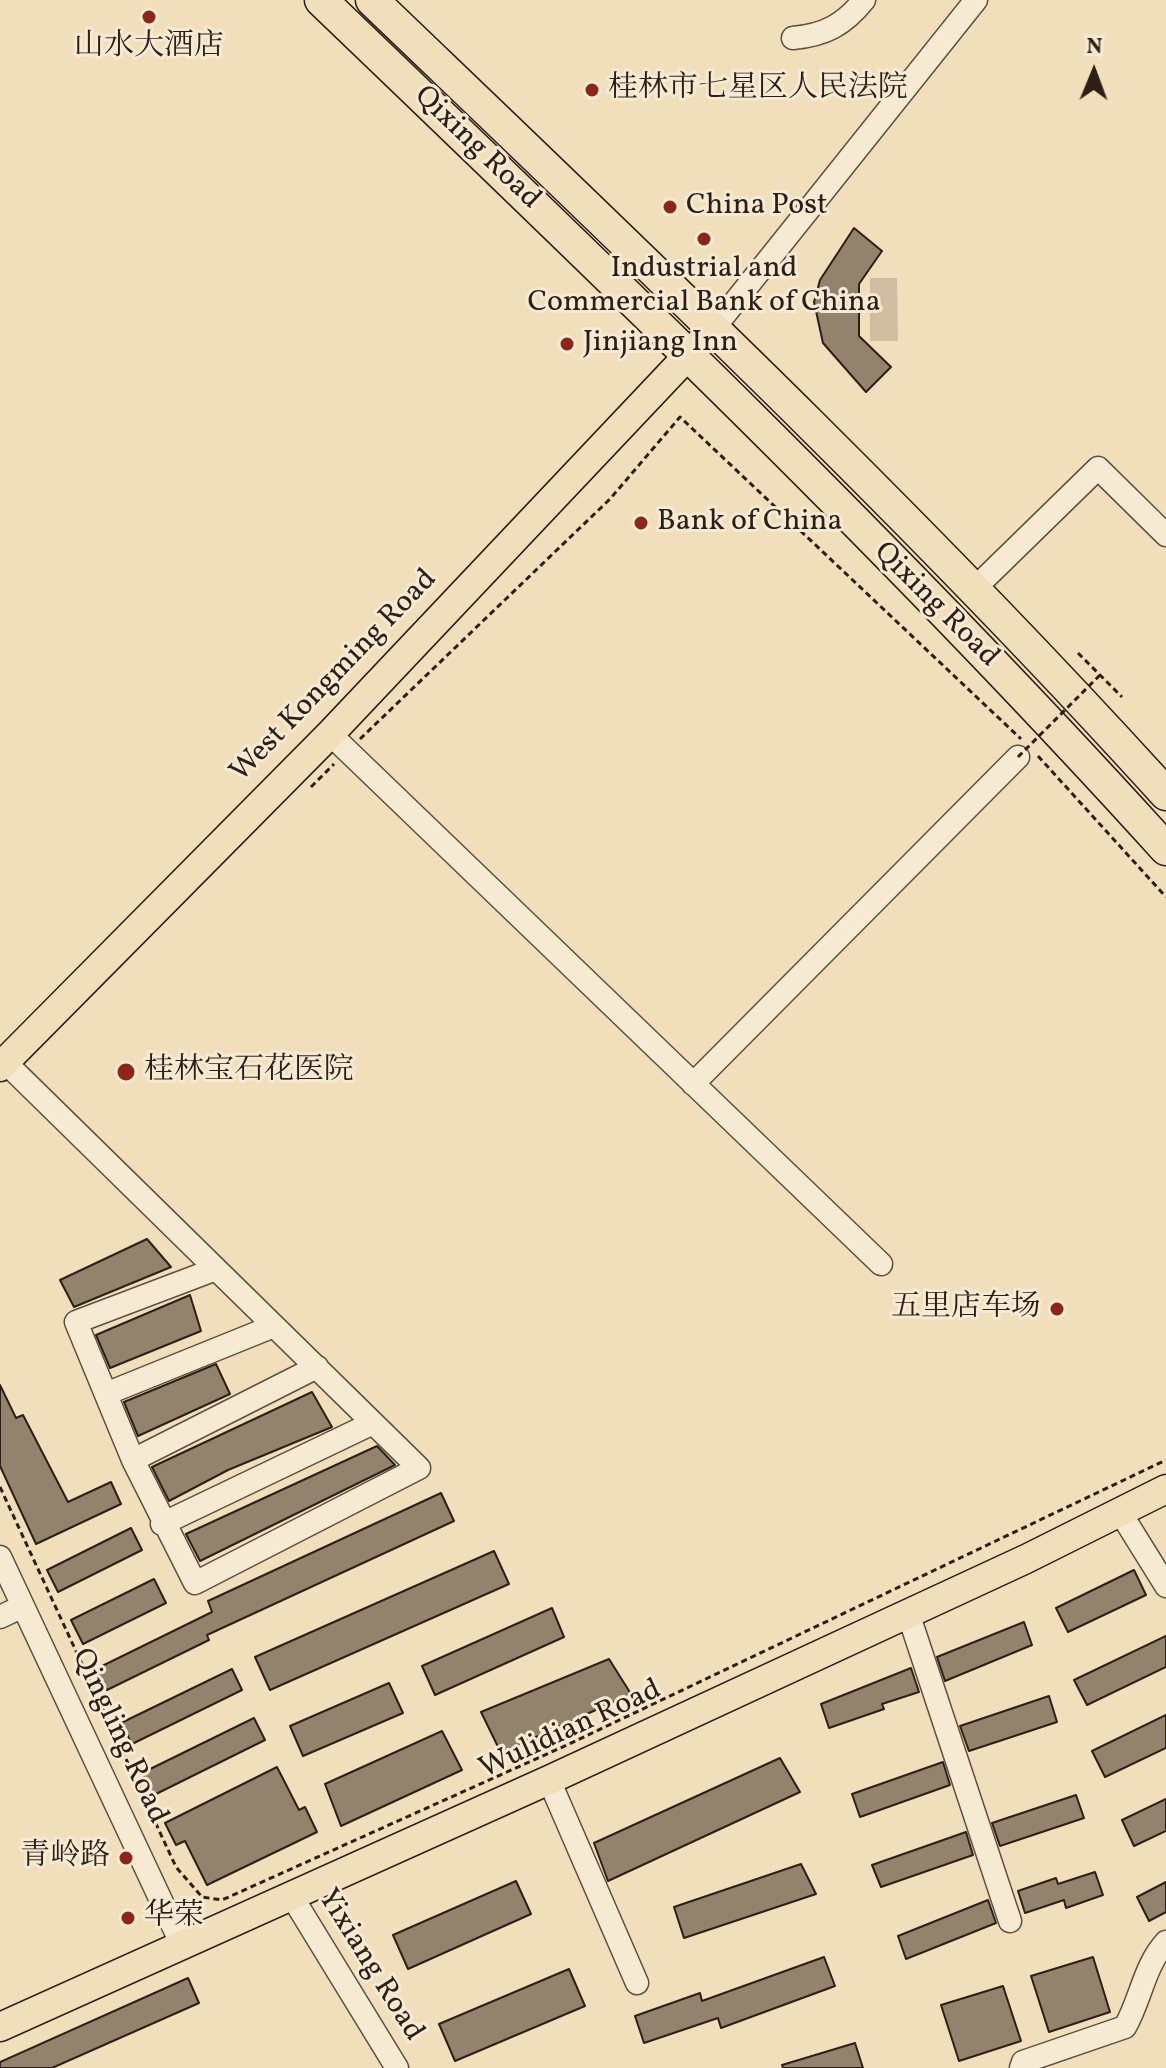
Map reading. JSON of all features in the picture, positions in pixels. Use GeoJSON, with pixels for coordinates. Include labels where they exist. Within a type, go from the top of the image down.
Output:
{"type":"FeatureCollection","features":[{"type":"Feature","properties":{"kind":"highway","name":"Qixing Road"},"geometry":{"type":"LineString","coordinates":[[321,0],[689,356],[1072,745],[1166,849]]}},
{"type":"Feature","properties":{"kind":"highway","name":"Qixing Road"},"geometry":{"type":"LineString","coordinates":[[372,0],[714,328],[1166,794]]}},
{"type":"Feature","properties":{"kind":"main road","name":"West Kongming Road"},"geometry":{"type":"LineString","coordinates":[[3,1065],[339,742],[714,328]]}},
{"type":"Feature","properties":{"kind":"main road","name":"Wulidian Road"},"geometry":{"type":"LineString","coordinates":[[0,2027],[549,1780],[1166,1489]]}},
{"type":"Feature","properties":{"kind":"street"},"geometry":{"type":"LineString","coordinates":[[793,38],[829,31],[845,21],[864,0]]}},
{"type":"Feature","properties":{"kind":"street"},"geometry":{"type":"LineString","coordinates":[[714,328],[976,0]]}},
{"type":"Feature","properties":{"kind":"street"},"geometry":{"type":"LineString","coordinates":[[972,591],[1098,468],[1166,535]]}},
{"type":"Feature","properties":{"kind":"street"},"geometry":{"type":"LineString","coordinates":[[339,742],[881,1264]]}},
{"type":"Feature","properties":{"kind":"street"},"geometry":{"type":"LineString","coordinates":[[693,1084],[1021,746]]}},
{"type":"Feature","properties":{"kind":"street"},"geometry":{"type":"LineString","coordinates":[[3,1065],[216,1269],[419,1468],[195,1583],[162,1524],[76,1322],[216,1269]]}},
{"type":"Feature","properties":{"kind":"street"},"geometry":{"type":"LineString","coordinates":[[108,1393],[274,1326]]}},
{"type":"Feature","properties":{"kind":"street"},"geometry":{"type":"LineString","coordinates":[[133,1460],[317,1367]]}},
{"type":"Feature","properties":{"kind":"street"},"geometry":{"type":"LineString","coordinates":[[162,1524],[373,1423]]}},
{"type":"Feature","properties":{"kind":"street"},"geometry":{"type":"LineString","coordinates":[[1120,1512],[1166,1586]]}},
{"type":"Feature","properties":{"kind":"street","name":"Qingling Road"},"geometry":{"type":"LineString","coordinates":[[0,1557],[181,1943]]}},
{"type":"Feature","properties":{"kind":"street"},"geometry":{"type":"LineString","coordinates":[[0,1617],[23,1606]]}},
{"type":"Feature","properties":{"kind":"street"},"geometry":{"type":"LineString","coordinates":[[908,1613],[1010,1921]]}},
{"type":"Feature","properties":{"kind":"street"},"geometry":{"type":"LineString","coordinates":[[549,1780],[637,1983]]}},
{"type":"Feature","properties":{"kind":"street","name":"Yixiang Road"},"geometry":{"type":"LineString","coordinates":[[291,1895],[397,2068]]}},
{"type":"Feature","properties":{"kind":"street"},"geometry":{"type":"LineString","coordinates":[[1021,2068],[1023,2062],[1125,2027],[1138,2004],[1156,1952],[1166,1942]]}},
{"type":"Feature","properties":{"kind":"path"},"geometry":{"type":"LineString","coordinates":[[303,795],[339,742],[610,499],[680,417],[1021,746],[1166,897]]}},
{"type":"Feature","properties":{"kind":"path"},"geometry":{"type":"LineString","coordinates":[[1078,653],[1122,697]]}},
{"type":"Feature","properties":{"kind":"path"},"geometry":{"type":"LineString","coordinates":[[1021,746],[1100,675]]}},
{"type":"Feature","properties":{"kind":"path"},"geometry":{"type":"LineString","coordinates":[[0,1487],[176,1867],[202,1897],[222,1900],[582,1738],[1166,1460]]}},
{"type":"Feature","properties":{"kind":"shaded area"},"geometry":{"type":"Polygon","coordinates":[[[870,278],[897,278],[898,341],[870,341],[870,278]]]}},
{"type":"Feature","properties":{"kind":"building"},"geometry":{"type":"Polygon","coordinates":[[[854,228],[882,251],[859,284],[859,336],[891,367],[866,392],[823,343],[814,302],[820,280],[854,228]]]}},
{"type":"Feature","properties":{"kind":"building"},"geometry":{"type":"Polygon","coordinates":[[[147,1239],[171,1267],[74,1307],[60,1280],[147,1239]]]}},
{"type":"Feature","properties":{"kind":"building"},"geometry":{"type":"Polygon","coordinates":[[[190,1295],[201,1331],[110,1368],[96,1335],[190,1295]]]}},
{"type":"Feature","properties":{"kind":"building"},"geometry":{"type":"Polygon","coordinates":[[[216,1364],[230,1394],[138,1436],[124,1402],[216,1364]]]}},
{"type":"Feature","properties":{"kind":"building"},"geometry":{"type":"Polygon","coordinates":[[[0,1385],[16,1418],[23,1415],[68,1502],[111,1482],[121,1504],[36,1544],[0,1466],[0,1385]]]}},
{"type":"Feature","properties":{"kind":"building"},"geometry":{"type":"Polygon","coordinates":[[[312,1392],[332,1427],[228,1470],[169,1501],[152,1467],[312,1392]]]}},
{"type":"Feature","properties":{"kind":"building"},"geometry":{"type":"Polygon","coordinates":[[[377,1446],[395,1465],[200,1561],[186,1534],[377,1446]]]}},
{"type":"Feature","properties":{"kind":"building"},"geometry":{"type":"Polygon","coordinates":[[[441,1493],[454,1521],[207,1635],[209,1640],[107,1690],[96,1669],[212,1612],[208,1601],[441,1493]]]}},
{"type":"Feature","properties":{"kind":"building"},"geometry":{"type":"Polygon","coordinates":[[[131,1528],[142,1550],[58,1592],[47,1570],[131,1528]]]}},
{"type":"Feature","properties":{"kind":"building"},"geometry":{"type":"Polygon","coordinates":[[[494,1551],[509,1584],[270,1690],[255,1657],[494,1551]]]}},
{"type":"Feature","properties":{"kind":"building"},"geometry":{"type":"Polygon","coordinates":[[[1134,1570],[1146,1595],[1068,1632],[1056,1608],[1134,1570]]]}},
{"type":"Feature","properties":{"kind":"building"},"geometry":{"type":"Polygon","coordinates":[[[154,1579],[166,1603],[83,1644],[71,1620],[154,1579]]]}},
{"type":"Feature","properties":{"kind":"building"},"geometry":{"type":"Polygon","coordinates":[[[552,1608],[564,1637],[435,1695],[422,1666],[552,1608]]]}},
{"type":"Feature","properties":{"kind":"building"},"geometry":{"type":"Polygon","coordinates":[[[1024,1622],[1032,1645],[945,1681],[937,1657],[1024,1622]]]}},
{"type":"Feature","properties":{"kind":"building"},"geometry":{"type":"Polygon","coordinates":[[[1166,1636],[1166,1667],[1087,1705],[1074,1680],[1166,1636]]]}},
{"type":"Feature","properties":{"kind":"building"},"geometry":{"type":"Polygon","coordinates":[[[609,1659],[631,1694],[501,1753],[481,1712],[609,1659]]]}},
{"type":"Feature","properties":{"kind":"building"},"geometry":{"type":"Polygon","coordinates":[[[911,1668],[919,1692],[882,1704],[884,1709],[829,1728],[821,1704],[911,1668]]]}},
{"type":"Feature","properties":{"kind":"building"},"geometry":{"type":"Polygon","coordinates":[[[232,1669],[242,1690],[132,1744],[121,1723],[232,1669]]]}},
{"type":"Feature","properties":{"kind":"building"},"geometry":{"type":"Polygon","coordinates":[[[389,1683],[403,1713],[303,1756],[290,1726],[389,1683]]]}},
{"type":"Feature","properties":{"kind":"building"},"geometry":{"type":"Polygon","coordinates":[[[1049,1696],[1057,1722],[969,1751],[960,1726],[1049,1696]]]}},
{"type":"Feature","properties":{"kind":"building"},"geometry":{"type":"Polygon","coordinates":[[[1166,1715],[1166,1748],[1105,1777],[1092,1751],[1166,1715]]]}},
{"type":"Feature","properties":{"kind":"building"},"geometry":{"type":"Polygon","coordinates":[[[254,1718],[265,1740],[154,1795],[142,1773],[254,1718]]]}},
{"type":"Feature","properties":{"kind":"building"},"geometry":{"type":"Polygon","coordinates":[[[442,1731],[462,1770],[341,1826],[325,1784],[442,1731]]]}},
{"type":"Feature","properties":{"kind":"building"},"geometry":{"type":"Polygon","coordinates":[[[780,1758],[800,1792],[608,1881],[594,1843],[780,1758]]]}},
{"type":"Feature","properties":{"kind":"building"},"geometry":{"type":"Polygon","coordinates":[[[943,1762],[950,1785],[860,1817],[852,1794],[943,1762]]]}},
{"type":"Feature","properties":{"kind":"building"},"geometry":{"type":"Polygon","coordinates":[[[277,1767],[299,1810],[305,1807],[317,1832],[207,1885],[185,1841],[176,1845],[165,1823],[277,1767]]]}},
{"type":"Feature","properties":{"kind":"building"},"geometry":{"type":"Polygon","coordinates":[[[1076,1795],[1084,1818],[1000,1846],[992,1823],[1076,1795]]]}},
{"type":"Feature","properties":{"kind":"building"},"geometry":{"type":"Polygon","coordinates":[[[1166,1799],[1166,1831],[1134,1846],[1122,1820],[1166,1799]]]}},
{"type":"Feature","properties":{"kind":"building"},"geometry":{"type":"Polygon","coordinates":[[[966,1832],[973,1855],[881,1887],[872,1865],[966,1832]]]}},
{"type":"Feature","properties":{"kind":"building"},"geometry":{"type":"Polygon","coordinates":[[[801,1864],[816,1894],[684,1938],[674,1907],[801,1864]]]}},
{"type":"Feature","properties":{"kind":"building"},"geometry":{"type":"Polygon","coordinates":[[[1095,1872],[1103,1895],[1066,1908],[1064,1900],[1025,1913],[1018,1891],[1056,1878],[1058,1884],[1095,1872]]]}},
{"type":"Feature","properties":{"kind":"building"},"geometry":{"type":"Polygon","coordinates":[[[516,1881],[531,1914],[408,1969],[393,1935],[516,1881]]]}},
{"type":"Feature","properties":{"kind":"building"},"geometry":{"type":"Polygon","coordinates":[[[1166,1882],[1166,1912],[1149,1921],[1137,1897],[1166,1882]]]}},
{"type":"Feature","properties":{"kind":"building"},"geometry":{"type":"Polygon","coordinates":[[[988,1900],[996,1923],[906,1959],[898,1936],[988,1900]]]}},
{"type":"Feature","properties":{"kind":"building"},"geometry":{"type":"Polygon","coordinates":[[[824,1957],[835,1986],[721,2028],[718,2018],[644,2043],[635,2016],[700,1993],[702,2001],[824,1957]]]}},
{"type":"Feature","properties":{"kind":"building"},"geometry":{"type":"Polygon","coordinates":[[[1093,1957],[1110,2012],[1049,2032],[1031,1976],[1093,1957]]]}},
{"type":"Feature","properties":{"kind":"building"},"geometry":{"type":"Polygon","coordinates":[[[569,1969],[585,2006],[455,2061],[439,2024],[569,1969]]]}},
{"type":"Feature","properties":{"kind":"building"},"geometry":{"type":"Polygon","coordinates":[[[188,1978],[199,2003],[52,2068],[0,2068],[0,2062],[188,1978]]]}},
{"type":"Feature","properties":{"kind":"building"},"geometry":{"type":"Polygon","coordinates":[[[1003,1986],[1021,2041],[959,2061],[941,2005],[1003,1986]]]}},
{"type":"Feature","properties":{"kind":"building"},"geometry":{"type":"Polygon","coordinates":[[[855,2043],[863,2068],[783,2068],[782,2065],[855,2043]]]}},
{"type":"Feature","properties":{"kind":"place","name":"山水大酒店"},"geometry":{"type":"Point","coordinates":[149,17]}},
{"type":"Feature","properties":{"kind":"place","name":"桂林市七星区人民法院"},"geometry":{"type":"Point","coordinates":[592,90]}},
{"type":"Feature","properties":{"kind":"place","name":"China Post"},"geometry":{"type":"Point","coordinates":[670,207]}},
{"type":"Feature","properties":{"kind":"place","name":"Industrial and Commercial Bank of China"},"geometry":{"type":"Point","coordinates":[704,239]}},
{"type":"Feature","properties":{"kind":"place","name":"Jinjiang Inn"},"geometry":{"type":"Point","coordinates":[567,344]}},
{"type":"Feature","properties":{"kind":"place","name":"Bank of China"},"geometry":{"type":"Point","coordinates":[641,523]}},
{"type":"Feature","properties":{"kind":"place","name":"桂林宝石花医院"},"geometry":{"type":"Point","coordinates":[126,1072]}},
{"type":"Feature","properties":{"kind":"place","name":"五里店车场"},"geometry":{"type":"Point","coordinates":[1057,1309]}},
{"type":"Feature","properties":{"kind":"place","name":"青岭路"},"geometry":{"type":"Point","coordinates":[126,1858]}},
{"type":"Feature","properties":{"kind":"place","name":"华荣"},"geometry":{"type":"Point","coordinates":[128,1918]}}]}
